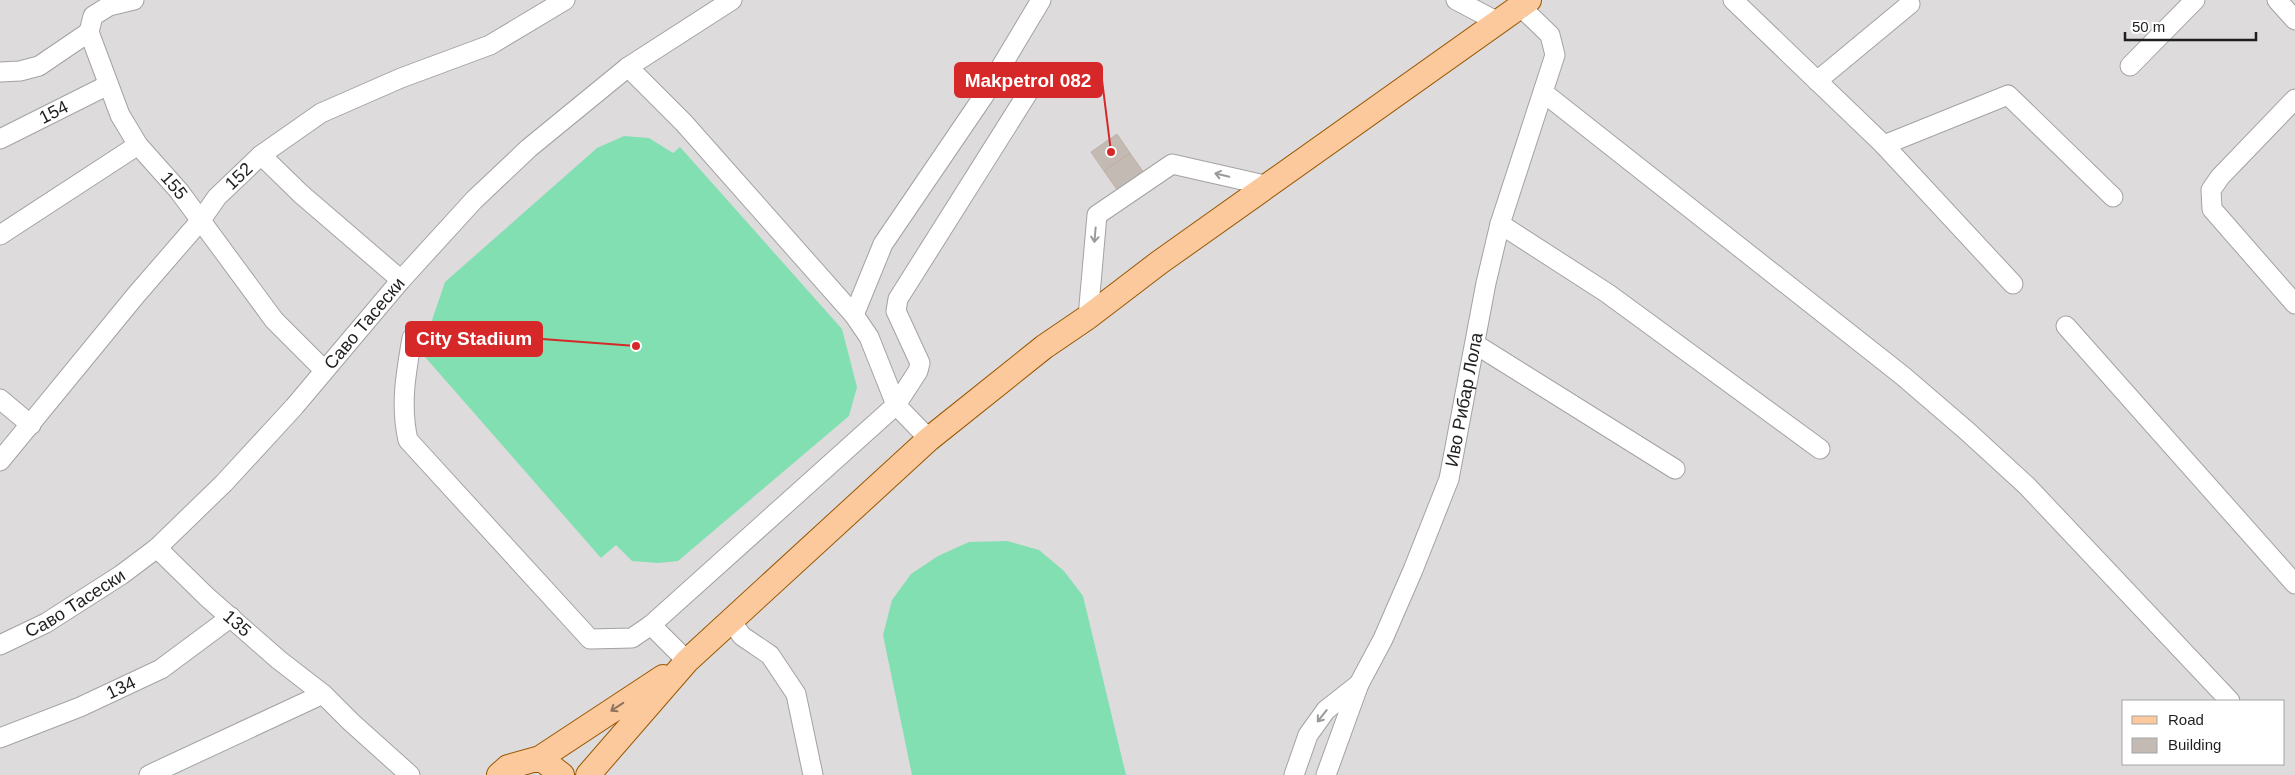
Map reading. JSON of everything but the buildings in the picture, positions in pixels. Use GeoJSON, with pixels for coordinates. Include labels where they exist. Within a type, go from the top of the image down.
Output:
{"type":"FeatureCollection","features":[{"type":"Feature","properties":{"kind":"main road"},"geometry":{"type":"LineString","coordinates":[[588,775],[687,661],[929,439],[1044,347],[1088,317],[1160,262],[1524,3]]}},
{"type":"Feature","properties":{"kind":"main road"},"geometry":{"type":"LineString","coordinates":[[499,775],[508,767],[540,758],[687,661]]}},
{"type":"Feature","properties":{"kind":"main road"},"geometry":{"type":"LineString","coordinates":[[540,758],[562,775]]}},
{"type":"Feature","properties":{"kind":"street"},"geometry":{"type":"LineString","coordinates":[[0,72],[20,71],[39,66],[89,32],[92,16],[109,6],[134,0]]}},
{"type":"Feature","properties":{"kind":"street","name":"152"},"geometry":{"type":"LineString","coordinates":[[0,461],[136,295],[201,220],[217,197],[261,155],[322,113],[401,78],[490,45],[565,0]]}},
{"type":"Feature","properties":{"kind":"street"},"geometry":{"type":"LineString","coordinates":[[854,315],[883,244],[983,97],[1041,0]]}},
{"type":"Feature","properties":{"kind":"street"},"geometry":{"type":"LineString","coordinates":[[1456,0],[1498,22]]}},
{"type":"Feature","properties":{"kind":"street"},"geometry":{"type":"LineString","coordinates":[[1733,0],[1884,145],[2012,284]]}},
{"type":"Feature","properties":{"kind":"street"},"geometry":{"type":"LineString","coordinates":[[2130,66],[2195,0]]}},
{"type":"Feature","properties":{"kind":"street"},"geometry":{"type":"LineString","coordinates":[[2277,0],[2295,20]]}},
{"type":"Feature","properties":{"kind":"street","name":"Саво Тасески"},"geometry":{"type":"LineString","coordinates":[[0,645],[46,623],[121,575],[157,548],[224,484],[401,280],[474,200],[529,148],[628,67],[726,2]]}},
{"type":"Feature","properties":{"kind":"street","name":"Иво Рибар Лола"},"geometry":{"type":"LineString","coordinates":[[1294,775],[1308,735],[1326,710],[1359,684],[1383,639],[1449,479],[1500,224],[1555,55],[1550,35],[1524,3]]}},
{"type":"Feature","properties":{"kind":"street"},"geometry":{"type":"LineString","coordinates":[[1817,81],[1910,4]]}},
{"type":"Feature","properties":{"kind":"street","name":"155"},"geometry":{"type":"LineString","coordinates":[[89,32],[120,115],[138,145],[179,191],[274,320],[324,370]]}},
{"type":"Feature","properties":{"kind":"street"},"geometry":{"type":"LineString","coordinates":[[628,67],[684,123],[854,315],[869,337],[896,405],[929,439]]}},
{"type":"Feature","properties":{"kind":"street"},"geometry":{"type":"LineString","coordinates":[[412,338],[403,395],[403,420],[408,440],[590,639],[632,638],[651,625],[896,405],[918,372],[920,363],[896,311],[898,299],[1036,80]]}},
{"type":"Feature","properties":{"kind":"street","name":"154"},"geometry":{"type":"LineString","coordinates":[[0,139],[108,85]]}},
{"type":"Feature","properties":{"kind":"street"},"geometry":{"type":"LineString","coordinates":[[1544,93],[1895,370],[1967,430],[2026,486],[2229,700]]}},
{"type":"Feature","properties":{"kind":"street"},"geometry":{"type":"LineString","coordinates":[[1884,145],[2008,95],[2113,197]]}},
{"type":"Feature","properties":{"kind":"street"},"geometry":{"type":"LineString","coordinates":[[2295,99],[2220,177],[2211,190],[2212,209],[2295,304]]}},
{"type":"Feature","properties":{"kind":"street"},"geometry":{"type":"LineString","coordinates":[[0,235],[138,145]]}},
{"type":"Feature","properties":{"kind":"street"},"geometry":{"type":"LineString","coordinates":[[261,155],[301,194],[401,280]]}},
{"type":"Feature","properties":{"kind":"street"},"geometry":{"type":"LineString","coordinates":[[1088,317],[1097,215],[1172,164],[1269,186]]}},
{"type":"Feature","properties":{"kind":"street"},"geometry":{"type":"LineString","coordinates":[[1500,224],[1608,293],[1820,449]]}},
{"type":"Feature","properties":{"kind":"street"},"geometry":{"type":"LineString","coordinates":[[2066,326],[2295,584]]}},
{"type":"Feature","properties":{"kind":"street"},"geometry":{"type":"LineString","coordinates":[[1475,344],[1676,469]]}},
{"type":"Feature","properties":{"kind":"street"},"geometry":{"type":"LineString","coordinates":[[0,399],[31,425]]}},
{"type":"Feature","properties":{"kind":"street","name":"135"},"geometry":{"type":"LineString","coordinates":[[157,548],[207,597],[278,660],[323,694],[410,775]]}},
{"type":"Feature","properties":{"kind":"street","name":"134"},"geometry":{"type":"LineString","coordinates":[[0,738],[80,707],[161,669],[231,617]]}},
{"type":"Feature","properties":{"kind":"street"},"geometry":{"type":"LineString","coordinates":[[731,621],[742,636],[770,655],[796,694],[813,775]]}},
{"type":"Feature","properties":{"kind":"street"},"geometry":{"type":"LineString","coordinates":[[651,625],[687,661]]}},
{"type":"Feature","properties":{"kind":"street"},"geometry":{"type":"LineString","coordinates":[[1326,775],[1359,684]]}},
{"type":"Feature","properties":{"kind":"street"},"geometry":{"type":"LineString","coordinates":[[158,773],[323,694]]}},
{"type":"Feature","properties":{"kind":"shaded area"},"geometry":{"type":"Polygon","coordinates":[[[0,0],[2295,0],[2295,775],[0,775],[0,0]]]}},
{"type":"Feature","properties":{"kind":"green space"},"geometry":{"type":"Polygon","coordinates":[[[624,136],[649,138],[673,153],[680,147],[842,329],[857,387],[849,416],[678,561],[658,563],[632,561],[616,545],[601,558],[425,357],[427,335],[445,282],[597,148],[624,136]]]}},
{"type":"Feature","properties":{"kind":"green space"},"geometry":{"type":"Polygon","coordinates":[[[1007,541],[1039,550],[1064,571],[1083,596],[1126,775],[912,775],[883,635],[892,600],[911,574],[938,556],[969,542],[1007,541]]]}},
{"type":"Feature","properties":{"kind":"place","name":"Makpetrol 082"},"geometry":{"type":"Point","coordinates":[1111,152]}},
{"type":"Feature","properties":{"kind":"place","name":"City Stadium"},"geometry":{"type":"Point","coordinates":[636,346]}}]}
